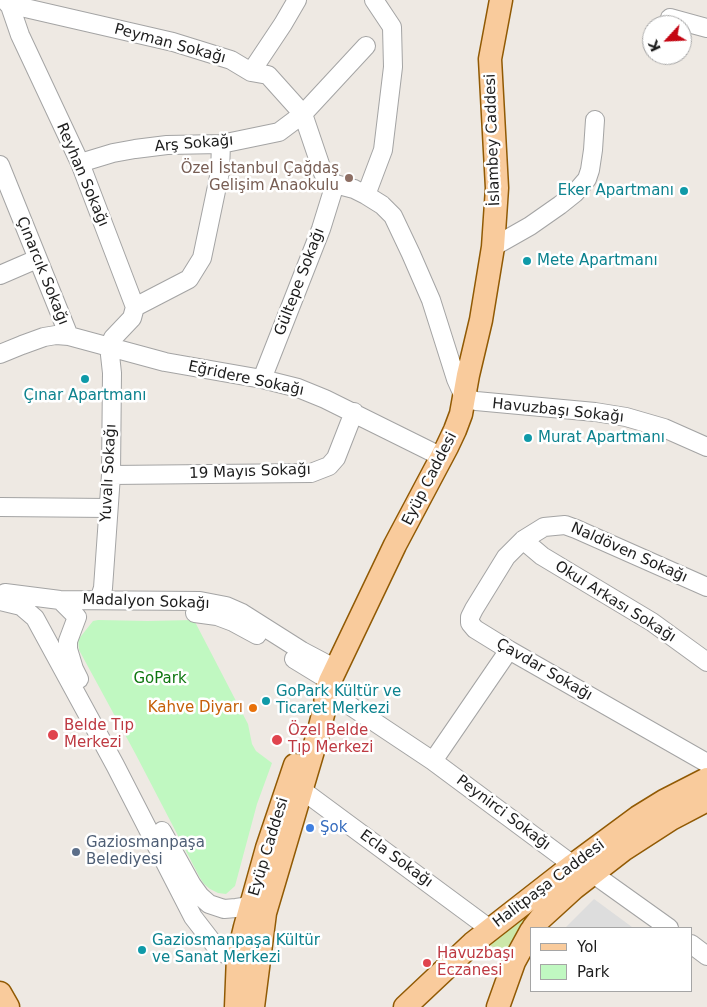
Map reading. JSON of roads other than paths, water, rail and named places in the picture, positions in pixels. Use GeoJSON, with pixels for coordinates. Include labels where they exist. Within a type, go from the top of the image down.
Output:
{"type":"FeatureCollection","features":[{"type":"Feature","properties":{"kind":"main road","name":"İslambey Caddesi"},"geometry":{"type":"LineString","coordinates":[[464,397],[481,320],[493,247],[497,188],[490,59],[501,0]]}},
{"type":"Feature","properties":{"kind":"main road","name":"Eyüp Caddesi"},"geometry":{"type":"LineString","coordinates":[[253,1007],[265,913],[316,707],[331,681],[395,545],[455,430],[461,414],[464,397]]}},
{"type":"Feature","properties":{"kind":"main road","name":"Halitpaşa Caddesi"},"geometry":{"type":"LineString","coordinates":[[534,927],[583,869],[645,813],[707,779]]}},
{"type":"Feature","properties":{"kind":"main road","name":"Eyüp Caddesi"},"geometry":{"type":"LineString","coordinates":[[236,1007],[238,956],[252,903],[267,848],[295,788]]}},
{"type":"Feature","properties":{"kind":"main road","name":"Halitpaşa Caddesi"},"geometry":{"type":"LineString","coordinates":[[405,1007],[490,928],[583,869],[623,850],[663,824],[704,805]]}},
{"type":"Feature","properties":{"kind":"main road","name":"Halitpaşa Caddesi"},"geometry":{"type":"LineString","coordinates":[[498,1007],[514,962],[530,934]]}},
{"type":"Feature","properties":{"kind":"main road"},"geometry":{"type":"LineString","coordinates":[[238,956],[261,941]]}},
{"type":"Feature","properties":{"kind":"main road"},"geometry":{"type":"LineString","coordinates":[[0,993],[8,1007]]}},
{"type":"Feature","properties":{"kind":"street"},"geometry":{"type":"LineString","coordinates":[[251,72],[297,0]]}},
{"type":"Feature","properties":{"kind":"street"},"geometry":{"type":"LineString","coordinates":[[366,195],[384,150],[393,67],[392,27],[374,0]]}},
{"type":"Feature","properties":{"kind":"street","name":"Peyman Sokağı"},"geometry":{"type":"LineString","coordinates":[[8,2],[173,42],[231,60],[251,72],[268,75],[303,114],[323,173],[335,184]]}},
{"type":"Feature","properties":{"kind":"street","name":"Reyhan Sokağı"},"geometry":{"type":"LineString","coordinates":[[8,2],[20,35],[80,163],[135,308]]}},
{"type":"Feature","properties":{"kind":"street"},"geometry":{"type":"LineString","coordinates":[[692,24],[707,28]]}},
{"type":"Feature","properties":{"kind":"street","name":"Arş Sokağı"},"geometry":{"type":"LineString","coordinates":[[80,163],[113,153],[135,149],[167,145],[221,144],[279,132],[303,114],[366,46]]}},
{"type":"Feature","properties":{"kind":"street"},"geometry":{"type":"LineString","coordinates":[[493,247],[530,226],[560,205],[575,193],[587,179],[592,156],[595,120]]}},
{"type":"Feature","properties":{"kind":"street"},"geometry":{"type":"LineString","coordinates":[[109,346],[113,338],[132,318],[135,308],[189,279],[202,258],[220,172],[221,144]]}},
{"type":"Feature","properties":{"kind":"street","name":"Çınarcık Sokağı"},"geometry":{"type":"LineString","coordinates":[[0,166],[69,336],[56,335],[44,337],[0,354]]}},
{"type":"Feature","properties":{"kind":"street"},"geometry":{"type":"LineString","coordinates":[[335,184],[354,189],[366,195],[382,205],[393,216],[430,300],[456,379],[464,397]]}},
{"type":"Feature","properties":{"kind":"street","name":"Gültepe Sokağı"},"geometry":{"type":"LineString","coordinates":[[262,379],[321,229],[335,184]]}},
{"type":"Feature","properties":{"kind":"street"},"geometry":{"type":"LineString","coordinates":[[0,275],[37,259]]}},
{"type":"Feature","properties":{"kind":"street","name":"Eğridere Sokağı"},"geometry":{"type":"LineString","coordinates":[[69,336],[165,362],[262,379],[298,388],[354,412],[442,456]]}},
{"type":"Feature","properties":{"kind":"street","name":"Yuvalı Sokağı"},"geometry":{"type":"LineString","coordinates":[[100,600],[111,475],[112,373],[109,346]]}},
{"type":"Feature","properties":{"kind":"street","name":"Havuzbaşı Sokağı"},"geometry":{"type":"LineString","coordinates":[[464,397],[476,401],[595,412],[626,417],[664,428],[707,447]]}},
{"type":"Feature","properties":{"kind":"street","name":"19 Mayıs Sokağı"},"geometry":{"type":"LineString","coordinates":[[111,475],[311,473],[329,466],[336,458],[354,412]]}},
{"type":"Feature","properties":{"kind":"street"},"geometry":{"type":"LineString","coordinates":[[0,507],[108,508]]}},
{"type":"Feature","properties":{"kind":"street","name":"Naldöven Sokağı"},"geometry":{"type":"LineString","coordinates":[[523,540],[544,527],[565,525],[587,533],[707,588]]}},
{"type":"Feature","properties":{"kind":"street","name":"Çavdar Sokağı"},"geometry":{"type":"LineString","coordinates":[[523,540],[506,557],[474,609],[470,617],[470,623],[475,629],[510,650],[707,764]]}},
{"type":"Feature","properties":{"kind":"street","name":"Okul Arkası Sokağı"},"geometry":{"type":"LineString","coordinates":[[523,540],[542,556],[652,622],[707,662]]}},
{"type":"Feature","properties":{"kind":"street","name":"Madalyon Sokağı"},"geometry":{"type":"LineString","coordinates":[[0,592],[60,600],[100,600],[162,606]]}},
{"type":"Feature","properties":{"kind":"street"},"geometry":{"type":"LineString","coordinates":[[39,626],[37,612],[44,605],[60,600],[74,624],[68,649],[70,658],[95,718]]}},
{"type":"Feature","properties":{"kind":"street"},"geometry":{"type":"LineString","coordinates":[[0,601],[21,606],[39,626],[95,718],[192,886],[200,896],[209,904],[224,909],[243,907],[252,903]]}},
{"type":"Feature","properties":{"kind":"street","name":"Madalyon Sokağı"},"geometry":{"type":"LineString","coordinates":[[74,624],[88,611],[162,606],[200,601],[226,606],[242,613],[302,651],[331,681]]}},
{"type":"Feature","properties":{"kind":"street"},"geometry":{"type":"LineString","coordinates":[[39,626],[61,634],[74,624]]}},
{"type":"Feature","properties":{"kind":"street"},"geometry":{"type":"LineString","coordinates":[[433,761],[510,650]]}},
{"type":"Feature","properties":{"kind":"street","name":"Peynirci Sokağı"},"geometry":{"type":"LineString","coordinates":[[331,681],[349,705],[433,761],[668,927]]}},
{"type":"Feature","properties":{"kind":"street"},"geometry":{"type":"LineString","coordinates":[[105,736],[115,764],[192,917],[220,952],[230,956],[238,956]]}},
{"type":"Feature","properties":{"kind":"street","name":"Ecla Sokağı"},"geometry":{"type":"LineString","coordinates":[[295,788],[490,928]]}},
{"type":"Feature","properties":{"kind":"street"},"geometry":{"type":"LineString","coordinates":[[692,945],[707,956]]}},
{"type":"Feature","properties":{"kind":"place","name":"Özel İstanbul Çağdaş Gelişim Anaokulu"},"geometry":{"type":"Point","coordinates":[349,178]}},
{"type":"Feature","properties":{"kind":"place","name":"Eker Apartmanı"},"geometry":{"type":"Point","coordinates":[684,191]}},
{"type":"Feature","properties":{"kind":"place","name":"Mete Apartmanı"},"geometry":{"type":"Point","coordinates":[527,261]}},
{"type":"Feature","properties":{"kind":"place","name":"Çınar Apartmanı"},"geometry":{"type":"Point","coordinates":[85,379]}},
{"type":"Feature","properties":{"kind":"place","name":"Murat Apartmanı"},"geometry":{"type":"Point","coordinates":[528,438]}},
{"type":"Feature","properties":{"kind":"place","name":"GoPark Kültür ve Ticaret Merkezi"},"geometry":{"type":"Point","coordinates":[266,701]}},
{"type":"Feature","properties":{"kind":"place","name":"Kahve Diyarı"},"geometry":{"type":"Point","coordinates":[253,708]}},
{"type":"Feature","properties":{"kind":"place","name":"Belde Tıp Merkezi"},"geometry":{"type":"Point","coordinates":[53,735]}},
{"type":"Feature","properties":{"kind":"place","name":"Özel Belde Tıp Merkezi"},"geometry":{"type":"Point","coordinates":[277,740]}},
{"type":"Feature","properties":{"kind":"place","name":"Şok"},"geometry":{"type":"Point","coordinates":[310,828]}},
{"type":"Feature","properties":{"kind":"place","name":"Gaziosmanpaşa Belediyesi"},"geometry":{"type":"Point","coordinates":[76,852]}},
{"type":"Feature","properties":{"kind":"place","name":"Gaziosmanpaşa Kültür ve Sanat Merkezi"},"geometry":{"type":"Point","coordinates":[142,950]}},
{"type":"Feature","properties":{"kind":"place","name":"Havuzbaşı Eczanesi"},"geometry":{"type":"Point","coordinates":[427,963]}},
{"type":"Feature","properties":{"kind":"park label","name":"GoPark"},"geometry":{"type":"Point","coordinates":[160,679]}}]}
